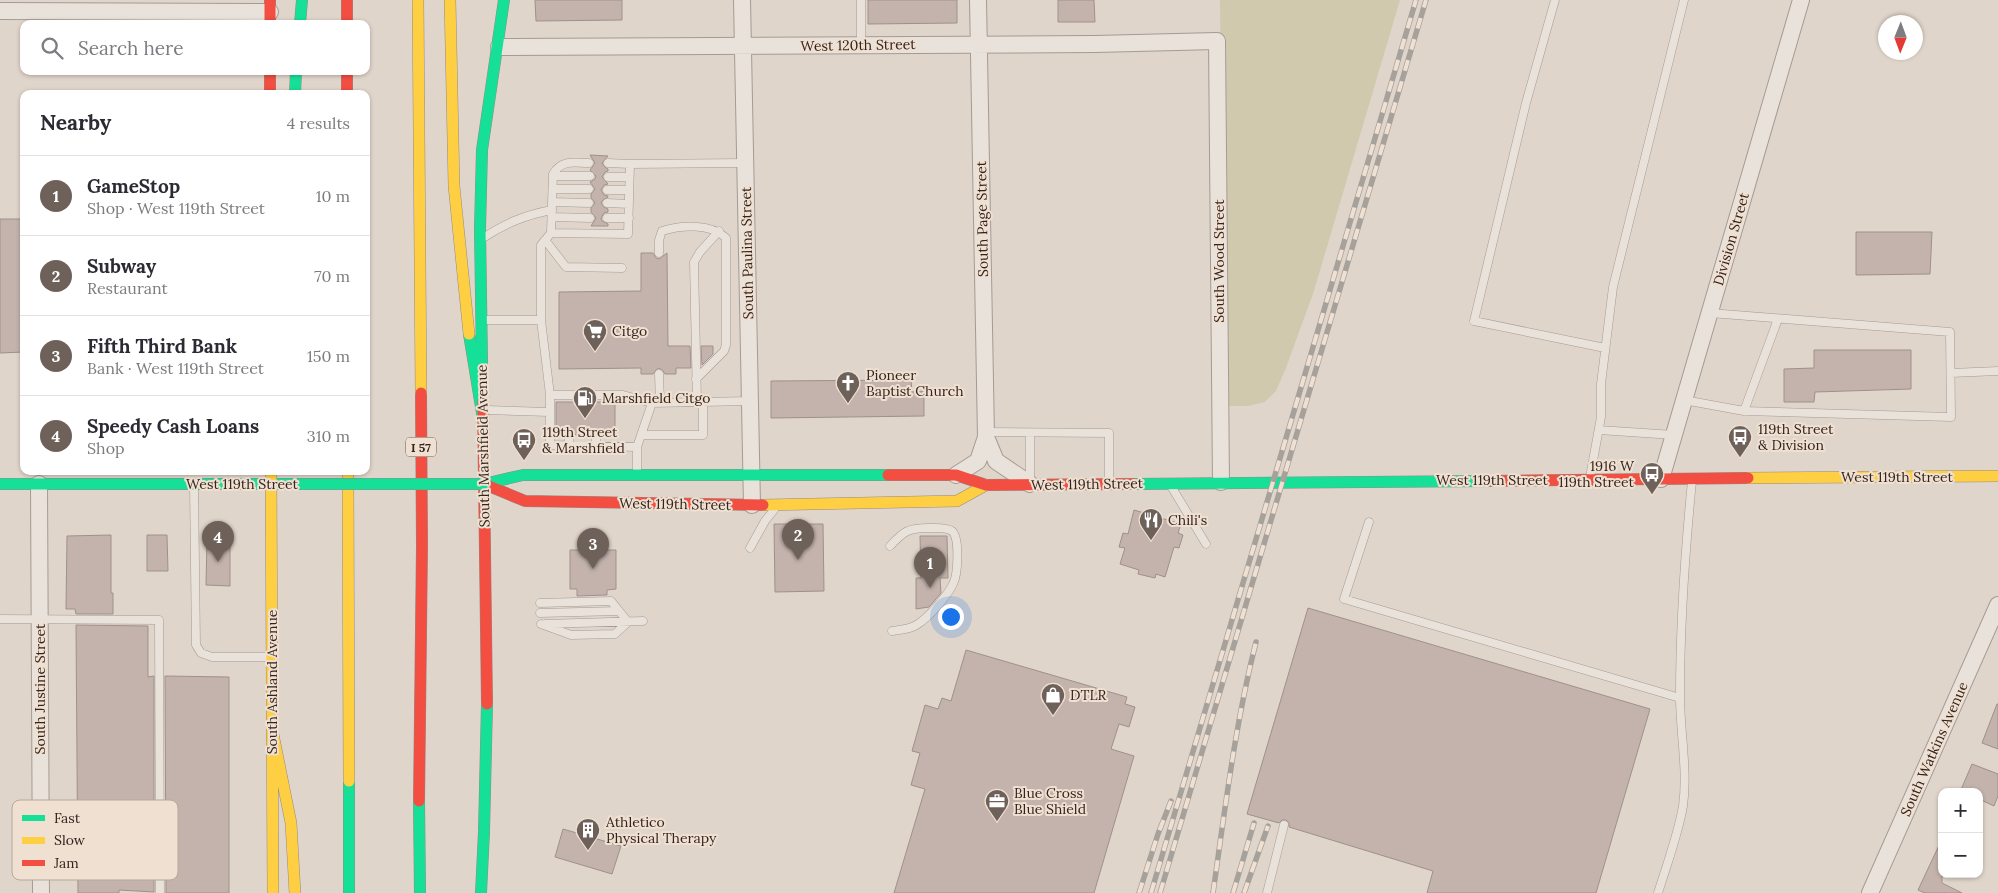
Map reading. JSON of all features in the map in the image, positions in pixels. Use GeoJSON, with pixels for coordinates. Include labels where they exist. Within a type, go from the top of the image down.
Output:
{"type":"FeatureCollection","features":[{"type":"Feature","properties":{"kind":"main road"},"geometry":{"type":"LineString","coordinates":[[300,20],[302,0]]}},
{"type":"Feature","properties":{"kind":"main road"},"geometry":{"type":"LineString","coordinates":[[347,0],[347,20]]}},
{"type":"Feature","properties":{"kind":"main road","name":"I 57"},"geometry":{"type":"LineString","coordinates":[[418,0],[422,545],[420,893]]}},
{"type":"Feature","properties":{"kind":"main road"},"geometry":{"type":"LineString","coordinates":[[450,0],[454,186],[470,348],[483,415]]}},
{"type":"Feature","properties":{"kind":"main road","name":"South Marshfield Avenue"},"geometry":{"type":"LineString","coordinates":[[481,893],[484,846],[487,694],[481,239],[482,149],[499,47],[504,0]]}},
{"type":"Feature","properties":{"kind":"main road"},"geometry":{"type":"LineString","coordinates":[[270,75],[270,90]]}},
{"type":"Feature","properties":{"kind":"main road"},"geometry":{"type":"LineString","coordinates":[[295,90],[296,75]]}},
{"type":"Feature","properties":{"kind":"main road"},"geometry":{"type":"LineString","coordinates":[[347,75],[347,90]]}},
{"type":"Feature","properties":{"kind":"main road","name":"South Ashland Avenue"},"geometry":{"type":"LineString","coordinates":[[271,475],[273,893]]}},
{"type":"Feature","properties":{"kind":"main road"},"geometry":{"type":"LineString","coordinates":[[348,475],[349,893]]}},
{"type":"Feature","properties":{"kind":"main road","name":"West 119th Street"},"geometry":{"type":"LineString","coordinates":[[0,484],[484,484],[523,475],[956,475],[986,485],[1998,476]]}},
{"type":"Feature","properties":{"kind":"main road","name":"West 119th Street"},"geometry":{"type":"LineString","coordinates":[[484,484],[525,501],[752,505],[957,501],[986,485]]}},
{"type":"Feature","properties":{"kind":"main road"},"geometry":{"type":"LineString","coordinates":[[272,729],[291,823],[295,893]]}},
{"type":"Feature","properties":{"kind":"street","name":"South Paulina Street"},"geometry":{"type":"LineString","coordinates":[[742,0],[752,505]]}},
{"type":"Feature","properties":{"kind":"street","name":"South Page Street"},"geometry":{"type":"LineString","coordinates":[[956,475],[978,461],[986,435],[978,0]]}},
{"type":"Feature","properties":{"kind":"street","name":"Division Street"},"geometry":{"type":"LineString","coordinates":[[1661,479],[1801,0]]}},
{"type":"Feature","properties":{"kind":"street"},"geometry":{"type":"LineString","coordinates":[[0,12],[35,6],[270,12]]}},
{"type":"Feature","properties":{"kind":"street","name":"West 120th Street"},"geometry":{"type":"LineString","coordinates":[[499,47],[742,47],[1217,41]]}},
{"type":"Feature","properties":{"kind":"street","name":"South Wood Street"},"geometry":{"type":"LineString","coordinates":[[1217,41],[1221,482]]}},
{"type":"Feature","properties":{"kind":"street","name":"South Page Street"},"geometry":{"type":"LineString","coordinates":[[986,435],[996,461],[1030,484]]}},
{"type":"Feature","properties":{"kind":"street","name":"South Justine Street"},"geometry":{"type":"LineString","coordinates":[[39,484],[41,800]]}},
{"type":"Feature","properties":{"kind":"street","name":"South Watkins Avenue"},"geometry":{"type":"LineString","coordinates":[[1870,893],[1998,605]]}},
{"type":"Feature","properties":{"kind":"street","name":"South Justine Street"},"geometry":{"type":"LineString","coordinates":[[41,880],[41,893]]}},
{"type":"Feature","properties":{"kind":"lane"},"geometry":{"type":"LineString","coordinates":[[861,0],[861,46]]}},
{"type":"Feature","properties":{"kind":"lane"},"geometry":{"type":"LineString","coordinates":[[1555,0],[1526,103],[1474,321],[1605,348]]}},
{"type":"Feature","properties":{"kind":"lane"},"geometry":{"type":"LineString","coordinates":[[1590,480],[1601,417],[1601,384],[1613,287],[1684,0]]}},
{"type":"Feature","properties":{"kind":"lane"},"geometry":{"type":"LineString","coordinates":[[589,163],[565,163],[557,166],[553,176],[551,233],[541,245],[541,320],[550,394],[550,445],[637,448]]}},
{"type":"Feature","properties":{"kind":"lane"},"geometry":{"type":"LineString","coordinates":[[608,163],[745,163]]}},
{"type":"Feature","properties":{"kind":"lane"},"geometry":{"type":"LineString","coordinates":[[551,233],[628,234],[630,164]]}},
{"type":"Feature","properties":{"kind":"lane"},"geometry":{"type":"LineString","coordinates":[[553,176],[590,176]]}},
{"type":"Feature","properties":{"kind":"lane"},"geometry":{"type":"LineString","coordinates":[[608,177],[630,177]]}},
{"type":"Feature","properties":{"kind":"lane"},"geometry":{"type":"LineString","coordinates":[[552,189],[589,189]]}},
{"type":"Feature","properties":{"kind":"lane"},"geometry":{"type":"LineString","coordinates":[[607,190],[629,190]]}},
{"type":"Feature","properties":{"kind":"lane"},"geometry":{"type":"LineString","coordinates":[[481,239],[501,226],[528,215],[590,203]]}},
{"type":"Feature","properties":{"kind":"lane"},"geometry":{"type":"LineString","coordinates":[[607,203],[629,204]]}},
{"type":"Feature","properties":{"kind":"lane"},"geometry":{"type":"LineString","coordinates":[[552,210],[590,218]]}},
{"type":"Feature","properties":{"kind":"lane"},"geometry":{"type":"LineString","coordinates":[[607,218],[628,218]]}},
{"type":"Feature","properties":{"kind":"lane"},"geometry":{"type":"LineString","coordinates":[[659,253],[659,240],[662,231],[673,227],[708,228],[719,231],[726,238],[726,345],[724,351],[696,380]]}},
{"type":"Feature","properties":{"kind":"lane"},"geometry":{"type":"LineString","coordinates":[[642,435],[703,435],[696,380],[694,262],[700,252],[719,231]]}},
{"type":"Feature","properties":{"kind":"lane"},"geometry":{"type":"LineString","coordinates":[[545,240],[566,267],[622,268]]}},
{"type":"Feature","properties":{"kind":"lane"},"geometry":{"type":"LineString","coordinates":[[1684,400],[1744,411],[1951,417],[1950,332],[1710,313]]}},
{"type":"Feature","properties":{"kind":"lane"},"geometry":{"type":"LineString","coordinates":[[1744,411],[1778,319]]}},
{"type":"Feature","properties":{"kind":"lane"},"geometry":{"type":"LineString","coordinates":[[482,320],[541,320]]}},
{"type":"Feature","properties":{"kind":"lane"},"geometry":{"type":"LineString","coordinates":[[1951,372],[1998,372]]}},
{"type":"Feature","properties":{"kind":"lane"},"geometry":{"type":"LineString","coordinates":[[637,476],[637,448],[656,403],[660,374]]}},
{"type":"Feature","properties":{"kind":"lane"},"geometry":{"type":"LineString","coordinates":[[550,394],[569,399],[596,399],[623,395],[656,403],[750,401]]}},
{"type":"Feature","properties":{"kind":"lane"},"geometry":{"type":"LineString","coordinates":[[483,415],[549,412]]}},
{"type":"Feature","properties":{"kind":"lane"},"geometry":{"type":"LineString","coordinates":[[1599,430],[1674,435]]}},
{"type":"Feature","properties":{"kind":"lane"},"geometry":{"type":"LineString","coordinates":[[1030,433],[1030,484]]}},
{"type":"Feature","properties":{"kind":"lane"},"geometry":{"type":"LineString","coordinates":[[986,435],[1109,433],[1110,483]]}},
{"type":"Feature","properties":{"kind":"lane"},"geometry":{"type":"LineString","coordinates":[[569,435],[570,446]]}},
{"type":"Feature","properties":{"kind":"lane"},"geometry":{"type":"LineString","coordinates":[[596,435],[596,446]]}},
{"type":"Feature","properties":{"kind":"lane"},"geometry":{"type":"LineString","coordinates":[[1658,893],[1683,805],[1684,782],[1680,698],[1681,620],[1692,479]]}},
{"type":"Feature","properties":{"kind":"lane"},"geometry":{"type":"LineString","coordinates":[[1169,483],[1206,544]]}},
{"type":"Feature","properties":{"kind":"lane"},"geometry":{"type":"LineString","coordinates":[[194,484],[196,645],[201,653],[212,658],[272,657]]}},
{"type":"Feature","properties":{"kind":"lane"},"geometry":{"type":"LineString","coordinates":[[750,548],[765,521],[778,505]]}},
{"type":"Feature","properties":{"kind":"lane"},"geometry":{"type":"LineString","coordinates":[[1370,522],[1344,598],[1680,698]]}},
{"type":"Feature","properties":{"kind":"lane"},"geometry":{"type":"LineString","coordinates":[[890,546],[901,534],[916,528],[952,531],[957,542],[956,576],[949,591],[918,625],[892,631]]}},
{"type":"Feature","properties":{"kind":"lane"},"geometry":{"type":"LineString","coordinates":[[540,603],[611,601],[628,622]]}},
{"type":"Feature","properties":{"kind":"lane"},"geometry":{"type":"LineString","coordinates":[[540,613],[619,611]]}},
{"type":"Feature","properties":{"kind":"lane"},"geometry":{"type":"LineString","coordinates":[[0,619],[159,620],[160,800]]}},
{"type":"Feature","properties":{"kind":"lane"},"geometry":{"type":"LineString","coordinates":[[628,622],[615,634],[571,635],[541,624],[644,621]]}},
{"type":"Feature","properties":{"kind":"lane"},"geometry":{"type":"LineString","coordinates":[[1267,893],[1284,825]]}},
{"type":"Feature","properties":{"kind":"lane"},"geometry":{"type":"LineString","coordinates":[[160,880],[160,893]]}},
{"type":"Feature","properties":{"kind":"shaded area"},"geometry":{"type":"Polygon","coordinates":[[[1220,0],[1400,0],[1314,291],[1286,368],[1276,391],[1265,402],[1248,406],[1224,406],[1220,0]]]}},
{"type":"Feature","properties":{"kind":"building"},"geometry":{"type":"Polygon","coordinates":[[[535,0],[622,0],[622,20],[536,21],[535,0]]]}},
{"type":"Feature","properties":{"kind":"building"},"geometry":{"type":"Polygon","coordinates":[[[868,0],[957,0],[957,23],[868,24],[868,0]]]}},
{"type":"Feature","properties":{"kind":"building"},"geometry":{"type":"Polygon","coordinates":[[[1058,0],[1094,0],[1095,22],[1058,22],[1058,0]]]}},
{"type":"Feature","properties":{"kind":"building"},"geometry":{"type":"Polygon","coordinates":[[[590,155],[608,156],[602,163],[608,171],[602,177],[608,184],[604,185],[601,190],[608,197],[601,203],[608,209],[608,212],[604,213],[601,218],[608,226],[591,226],[596,218],[591,212],[591,208],[595,203],[591,198],[591,194],[595,189],[590,182],[596,176],[590,170],[595,163],[590,155]]]}},
{"type":"Feature","properties":{"kind":"building"},"geometry":{"type":"Polygon","coordinates":[[[0,219],[20,219],[20,352],[0,353],[0,219]]]}},
{"type":"Feature","properties":{"kind":"building"},"geometry":{"type":"Polygon","coordinates":[[[1856,232],[1932,232],[1930,274],[1856,275],[1856,232]]]}},
{"type":"Feature","properties":{"kind":"building"},"geometry":{"type":"Polygon","coordinates":[[[641,253],[653,253],[659,259],[667,253],[668,346],[690,346],[691,368],[676,368],[676,374],[665,374],[659,368],[653,374],[641,374],[641,368],[559,369],[559,292],[641,291],[641,253]]]}},
{"type":"Feature","properties":{"kind":"building"},"geometry":{"type":"Polygon","coordinates":[[[701,346],[713,346],[713,354],[702,365],[701,346]]]}},
{"type":"Feature","properties":{"kind":"building"},"geometry":{"type":"Polygon","coordinates":[[[1814,350],[1911,350],[1911,389],[1815,392],[1814,402],[1784,402],[1784,369],[1814,368],[1814,350]]]}},
{"type":"Feature","properties":{"kind":"building","name":"Pioneer Baptist Church"},"geometry":{"type":"Polygon","coordinates":[[[911,380],[912,392],[924,391],[924,416],[771,418],[771,381],[911,380]]]}},
{"type":"Feature","properties":{"kind":"building","name":"Marshfield Citgo"},"geometry":{"type":"Polygon","coordinates":[[[556,402],[615,402],[615,435],[602,435],[596,429],[590,435],[575,435],[569,429],[563,435],[556,435],[556,402]]]}},
{"type":"Feature","properties":{"kind":"building","name":"Chili's"},"geometry":{"type":"Polygon","coordinates":[[[1134,510],[1181,524],[1178,533],[1183,535],[1179,548],[1174,547],[1165,577],[1156,574],[1155,578],[1138,574],[1139,570],[1120,564],[1125,548],[1119,547],[1123,533],[1128,534],[1134,510]]]}},
{"type":"Feature","properties":{"kind":"building"},"geometry":{"type":"Polygon","coordinates":[[[774,524],[823,524],[824,591],[775,592],[774,524]]]}},
{"type":"Feature","properties":{"kind":"building"},"geometry":{"type":"Polygon","coordinates":[[[111,535],[113,614],[76,614],[75,609],[66,609],[67,536],[111,535]]]}},
{"type":"Feature","properties":{"kind":"building"},"geometry":{"type":"Polygon","coordinates":[[[147,535],[167,535],[168,571],[147,571],[147,535]]]}},
{"type":"Feature","properties":{"kind":"building"},"geometry":{"type":"Polygon","coordinates":[[[920,536],[947,536],[948,578],[940,578],[941,593],[929,607],[916,609],[916,578],[921,578],[920,536]]]}},
{"type":"Feature","properties":{"kind":"building"},"geometry":{"type":"Polygon","coordinates":[[[230,537],[230,586],[206,585],[207,538],[230,537]]]}},
{"type":"Feature","properties":{"kind":"building"},"geometry":{"type":"Polygon","coordinates":[[[570,550],[616,550],[616,589],[607,590],[607,595],[577,596],[577,589],[570,589],[570,550]]]}},
{"type":"Feature","properties":{"kind":"building"},"geometry":{"type":"Polygon","coordinates":[[[1308,608],[1650,709],[1596,893],[1427,893],[1433,871],[1289,827],[1289,823],[1286,820],[1282,820],[1279,823],[1247,814],[1308,608]]]}},
{"type":"Feature","properties":{"kind":"building"},"geometry":{"type":"Polygon","coordinates":[[[76,625],[148,626],[148,677],[154,676],[154,800],[77,800],[76,625]]]}},
{"type":"Feature","properties":{"kind":"building"},"geometry":{"type":"Polygon","coordinates":[[[966,650],[1127,697],[1125,704],[1135,707],[1129,727],[1119,724],[1111,749],[1134,756],[1094,893],[894,893],[925,789],[911,785],[920,753],[912,751],[925,705],[938,709],[942,698],[951,701],[966,650]]]}},
{"type":"Feature","properties":{"kind":"building"},"geometry":{"type":"Polygon","coordinates":[[[165,676],[229,677],[229,893],[166,893],[166,880],[178,880],[178,800],[166,800],[165,676]]]}},
{"type":"Feature","properties":{"kind":"building"},"geometry":{"type":"Polygon","coordinates":[[[1998,704],[1998,749],[1982,743],[1998,704]]]}},
{"type":"Feature","properties":{"kind":"building"},"geometry":{"type":"Polygon","coordinates":[[[1972,764],[1998,774],[1998,796],[1994,806],[1983,801],[1983,788],[1962,788],[1972,764]]]}},
{"type":"Feature","properties":{"kind":"building","name":"Athletico Physical Therapy"},"geometry":{"type":"Polygon","coordinates":[[[563,829],[621,846],[612,874],[555,857],[563,829]]]}},
{"type":"Feature","properties":{"kind":"building"},"geometry":{"type":"Polygon","coordinates":[[[1938,848],[1938,878],[1942,878],[1942,883],[1962,893],[1925,893],[1918,890],[1938,848]]]}},
{"type":"Feature","properties":{"kind":"building"},"geometry":{"type":"Polygon","coordinates":[[[78,880],[154,880],[154,892],[119,890],[119,893],[78,893],[78,880]]]}},
{"type":"Feature","properties":{"kind":"railway"},"geometry":{"type":"LineString","coordinates":[[1151,893],[1416,0]]}},
{"type":"Feature","properties":{"kind":"railway"},"geometry":{"type":"LineString","coordinates":[[1160,893],[1426,0]]}},
{"type":"Feature","properties":{"kind":"railway"},"geometry":{"type":"LineString","coordinates":[[1213,893],[1236,736],[1256,642]]}},
{"type":"Feature","properties":{"kind":"railway"},"geometry":{"type":"LineString","coordinates":[[1139,893],[1171,801]]}},
{"type":"Feature","properties":{"kind":"railway"},"geometry":{"type":"LineString","coordinates":[[1233,893],[1254,823]]}},
{"type":"Feature","properties":{"kind":"railway"},"geometry":{"type":"LineString","coordinates":[[1244,893],[1268,826]]}},
{"type":"Feature","properties":{"kind":"traffic: fast"},"geometry":{"type":"LineString","coordinates":[[300,20],[302,0]]}},
{"type":"Feature","properties":{"kind":"traffic: fast"},"geometry":{"type":"LineString","coordinates":[[482,362],[480,229],[482,150],[504,0]]}},
{"type":"Feature","properties":{"kind":"traffic: fast"},"geometry":{"type":"LineString","coordinates":[[295,90],[296,75]]}},
{"type":"Feature","properties":{"kind":"traffic: fast"},"geometry":{"type":"LineString","coordinates":[[469,334],[483,419]]}},
{"type":"Feature","properties":{"kind":"traffic: fast"},"geometry":{"type":"LineString","coordinates":[[484,484],[523,475],[888,475]]}},
{"type":"Feature","properties":{"kind":"traffic: fast"},"geometry":{"type":"LineString","coordinates":[[1134,484],[1491,481]]}},
{"type":"Feature","properties":{"kind":"traffic: fast"},"geometry":{"type":"LineString","coordinates":[[0,484],[304,484]]}},
{"type":"Feature","properties":{"kind":"traffic: fast"},"geometry":{"type":"LineString","coordinates":[[304,484],[484,484]]}},
{"type":"Feature","properties":{"kind":"traffic: fast"},"geometry":{"type":"LineString","coordinates":[[481,893],[487,704]]}},
{"type":"Feature","properties":{"kind":"traffic: fast"},"geometry":{"type":"LineString","coordinates":[[349,781],[349,893]]}},
{"type":"Feature","properties":{"kind":"traffic: fast"},"geometry":{"type":"LineString","coordinates":[[419,801],[420,893]]}},
{"type":"Feature","properties":{"kind":"traffic: slow"},"geometry":{"type":"LineString","coordinates":[[418,0],[421,393]]}},
{"type":"Feature","properties":{"kind":"traffic: slow"},"geometry":{"type":"LineString","coordinates":[[450,0],[454,186],[469,334]]}},
{"type":"Feature","properties":{"kind":"traffic: slow"},"geometry":{"type":"LineString","coordinates":[[271,475],[273,893]]}},
{"type":"Feature","properties":{"kind":"traffic: slow"},"geometry":{"type":"LineString","coordinates":[[348,475],[349,781]]}},
{"type":"Feature","properties":{"kind":"traffic: slow"},"geometry":{"type":"LineString","coordinates":[[1748,478],[1998,476]]}},
{"type":"Feature","properties":{"kind":"traffic: slow"},"geometry":{"type":"LineString","coordinates":[[763,505],[957,501],[986,485]]}},
{"type":"Feature","properties":{"kind":"traffic: slow"},"geometry":{"type":"LineString","coordinates":[[272,729],[291,823],[295,893]]}},
{"type":"Feature","properties":{"kind":"traffic: jam"},"geometry":{"type":"LineString","coordinates":[[270,0],[270,20]]}},
{"type":"Feature","properties":{"kind":"traffic: jam"},"geometry":{"type":"LineString","coordinates":[[347,0],[347,20]]}},
{"type":"Feature","properties":{"kind":"traffic: jam"},"geometry":{"type":"LineString","coordinates":[[270,75],[270,90]]}},
{"type":"Feature","properties":{"kind":"traffic: jam"},"geometry":{"type":"LineString","coordinates":[[347,75],[347,90]]}},
{"type":"Feature","properties":{"kind":"traffic: jam"},"geometry":{"type":"LineString","coordinates":[[419,801],[422,545],[421,393]]}},
{"type":"Feature","properties":{"kind":"traffic: jam"},"geometry":{"type":"LineString","coordinates":[[483,402],[487,704]]}},
{"type":"Feature","properties":{"kind":"traffic: jam"},"geometry":{"type":"LineString","coordinates":[[888,475],[956,475],[986,485],[1134,484]]}},
{"type":"Feature","properties":{"kind":"traffic: jam"},"geometry":{"type":"LineString","coordinates":[[1491,481],[1748,478]]}},
{"type":"Feature","properties":{"kind":"traffic: jam"},"geometry":{"type":"LineString","coordinates":[[484,484],[525,501],[763,505]]}},
{"type":"Feature","properties":{"kind":"place","name":"Citgo"},"geometry":{"type":"Point","coordinates":[595,352]}},
{"type":"Feature","properties":{"kind":"place","name":"Pioneer Baptist Church"},"geometry":{"type":"Point","coordinates":[848,404]}},
{"type":"Feature","properties":{"kind":"place","name":"Marshfield Citgo"},"geometry":{"type":"Point","coordinates":[585,419]}},
{"type":"Feature","properties":{"kind":"place","name":"119th Street & Division"},"geometry":{"type":"Point","coordinates":[1740,458]}},
{"type":"Feature","properties":{"kind":"place","name":"119th Street & Marshfield"},"geometry":{"type":"Point","coordinates":[524,461]}},
{"type":"Feature","properties":{"kind":"place","name":"1916 W 119th Street"},"geometry":{"type":"Point","coordinates":[1652,495]}},
{"type":"Feature","properties":{"kind":"place","name":"Chili's"},"geometry":{"type":"Point","coordinates":[1151,541]}},
{"type":"Feature","properties":{"kind":"place","name":"Subway"},"geometry":{"type":"Point","coordinates":[798,560]}},
{"type":"Feature","properties":{"kind":"place","name":"Speedy Cash Loans"},"geometry":{"type":"Point","coordinates":[218,562]}},
{"type":"Feature","properties":{"kind":"place","name":"Fifth Third Bank"},"geometry":{"type":"Point","coordinates":[593,569]}},
{"type":"Feature","properties":{"kind":"place","name":"GameStop"},"geometry":{"type":"Point","coordinates":[930,588]}},
{"type":"Feature","properties":{"kind":"place","name":"DTLR"},"geometry":{"type":"Point","coordinates":[1053,716]}},
{"type":"Feature","properties":{"kind":"place","name":"Blue Cross Blue Shield"},"geometry":{"type":"Point","coordinates":[997,822]}},
{"type":"Feature","properties":{"kind":"place","name":"Athletico Physical Therapy"},"geometry":{"type":"Point","coordinates":[588,851]}}]}
